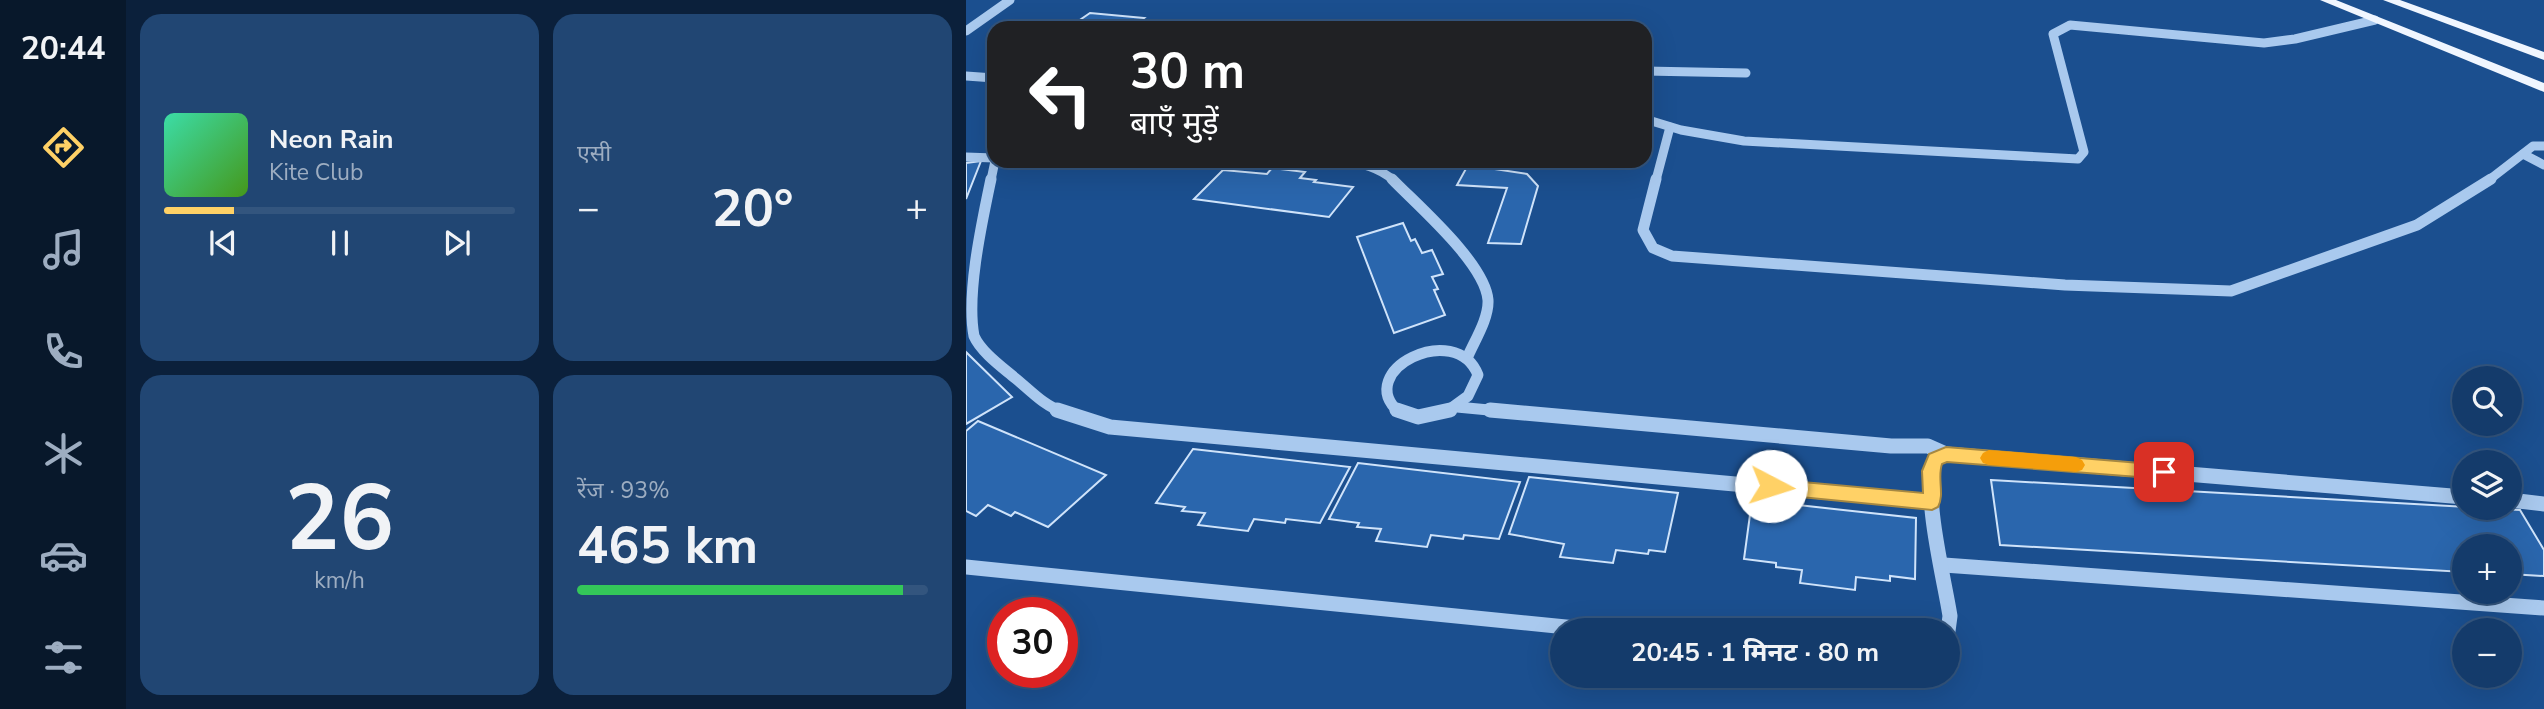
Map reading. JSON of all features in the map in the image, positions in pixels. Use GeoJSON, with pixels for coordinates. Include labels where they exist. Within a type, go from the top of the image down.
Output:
{"type":"FeatureCollection","features":[{"type":"Feature","properties":{"kind":"main road"},"geometry":{"type":"LineString","coordinates":[[2326,0],[2544,88]]}},
{"type":"Feature","properties":{"kind":"main road"},"geometry":{"type":"LineString","coordinates":[[2394,1],[2544,56]]}},
{"type":"Feature","properties":{"kind":"street"},"geometry":{"type":"LineString","coordinates":[[966,31],[1010,0]]}},
{"type":"Feature","properties":{"kind":"street"},"geometry":{"type":"LineString","coordinates":[[1652,121],[1711,137],[1744,141],[2078,159],[2084,152],[2053,34],[2058,29],[2070,25],[2086,26],[2264,43],[2295,39],[2375,20]]}},
{"type":"Feature","properties":{"kind":"street"},"geometry":{"type":"LineString","coordinates":[[1652,72],[1746,73]]}},
{"type":"Feature","properties":{"kind":"street"},"geometry":{"type":"LineString","coordinates":[[966,76],[987,78]]}},
{"type":"Feature","properties":{"kind":"street"},"geometry":{"type":"LineString","coordinates":[[1670,127],[1643,230],[1645,240],[1655,251],[1672,256],[2065,285],[2231,291],[2417,225],[2451,208],[2533,146],[2544,146]]}},
{"type":"Feature","properties":{"kind":"street"},"geometry":{"type":"LineString","coordinates":[[2523,154],[2544,165]]}},
{"type":"Feature","properties":{"kind":"street"},"geometry":{"type":"LineString","coordinates":[[966,157],[987,159]]}},
{"type":"Feature","properties":{"kind":"street"},"geometry":{"type":"LineString","coordinates":[[993,168],[970,278],[968,312],[975,338],[1002,367],[1051,408],[1110,427],[1932,502]]}},
{"type":"Feature","properties":{"kind":"street"},"geometry":{"type":"LineString","coordinates":[[1376,168],[1390,177],[1476,269],[1489,302],[1468,356]]}},
{"type":"Feature","properties":{"kind":"street"},"geometry":{"type":"LineString","coordinates":[[1444,349],[1468,356],[1478,374],[1468,397],[1457,407],[1434,415],[1411,416],[1398,412],[1390,404],[1386,394],[1387,382],[1403,362],[1416,355],[1444,349]]}},
{"type":"Feature","properties":{"kind":"street"},"geometry":{"type":"LineString","coordinates":[[1457,407],[1891,446],[1928,446],[1946,454],[2452,495]]}},
{"type":"Feature","properties":{"kind":"street"},"geometry":{"type":"LineString","coordinates":[[1946,454],[1935,460],[1931,471],[1932,502],[1944,565],[1950,618]]}},
{"type":"Feature","properties":{"kind":"street"},"geometry":{"type":"LineString","coordinates":[[2522,501],[2544,504]]}},
{"type":"Feature","properties":{"kind":"street"},"geometry":{"type":"LineString","coordinates":[[1944,565],[2544,608]]}},
{"type":"Feature","properties":{"kind":"street"},"geometry":{"type":"LineString","coordinates":[[966,567],[1550,625]]}},
{"type":"Feature","properties":{"kind":"building"},"geometry":{"type":"Polygon","coordinates":[[[1090,13],[1144,18],[1140,21],[1078,21],[1090,13]]]}},
{"type":"Feature","properties":{"kind":"building"},"geometry":{"type":"Polygon","coordinates":[[[981,161],[966,199],[966,163],[981,161]]]}},
{"type":"Feature","properties":{"kind":"building"},"geometry":{"type":"Polygon","coordinates":[[[1272,168],[1305,172],[1300,178],[1316,180],[1314,182],[1353,187],[1329,217],[1194,199],[1223,170],[1267,174],[1272,168]]]}},
{"type":"Feature","properties":{"kind":"building"},"geometry":{"type":"Polygon","coordinates":[[[1466,168],[1527,174],[1538,186],[1521,244],[1488,243],[1507,188],[1457,185],[1466,168]]]}},
{"type":"Feature","properties":{"kind":"building"},"geometry":{"type":"Polygon","coordinates":[[[1403,223],[1411,241],[1415,239],[1422,253],[1432,250],[1443,274],[1432,277],[1438,289],[1434,290],[1445,315],[1394,333],[1357,237],[1403,223]]]}},
{"type":"Feature","properties":{"kind":"building"},"geometry":{"type":"Polygon","coordinates":[[[966,352],[1012,397],[966,424],[966,352]]]}},
{"type":"Feature","properties":{"kind":"building"},"geometry":{"type":"Polygon","coordinates":[[[978,421],[1106,475],[1048,527],[1015,512],[1011,516],[988,505],[976,516],[966,511],[966,431],[978,421]]]}},
{"type":"Feature","properties":{"kind":"building"},"geometry":{"type":"Polygon","coordinates":[[[1193,449],[1350,467],[1320,523],[1286,519],[1285,523],[1254,519],[1248,531],[1198,525],[1205,513],[1182,511],[1185,507],[1156,503],[1193,449]]]}},
{"type":"Feature","properties":{"kind":"building"},"geometry":{"type":"Polygon","coordinates":[[[1358,463],[1520,482],[1499,539],[1464,535],[1463,539],[1431,535],[1427,547],[1376,541],[1381,529],[1357,527],[1359,523],[1329,519],[1358,463]]]}},
{"type":"Feature","properties":{"kind":"building"},"geometry":{"type":"Polygon","coordinates":[[[1529,477],[1678,493],[1665,552],[1649,550],[1648,554],[1616,550],[1613,563],[1560,557],[1564,544],[1509,534],[1529,477]]]}},
{"type":"Feature","properties":{"kind":"building"},"geometry":{"type":"Polygon","coordinates":[[[1991,480],[2452,506],[2452,520],[2522,520],[2522,513],[2544,550],[2544,576],[2522,575],[2522,534],[2452,534],[2452,571],[2000,545],[1991,480]]]}},
{"type":"Feature","properties":{"kind":"building"},"geometry":{"type":"Polygon","coordinates":[[[1752,500],[1916,518],[1915,579],[1890,576],[1890,581],[1856,577],[1855,590],[1800,583],[1802,570],[1744,559],[1752,500]]]}},
{"type":"Feature","properties":{"kind":"slow traffic"},"geometry":{"type":"LineString","coordinates":[[1989,458],[2076,465]]}},
{"type":"Feature","properties":{"kind":"route"},"geometry":{"type":"LineString","coordinates":[[1771,486],[1932,502],[1931,471],[1935,460],[1946,454],[2164,472]]}}]}
